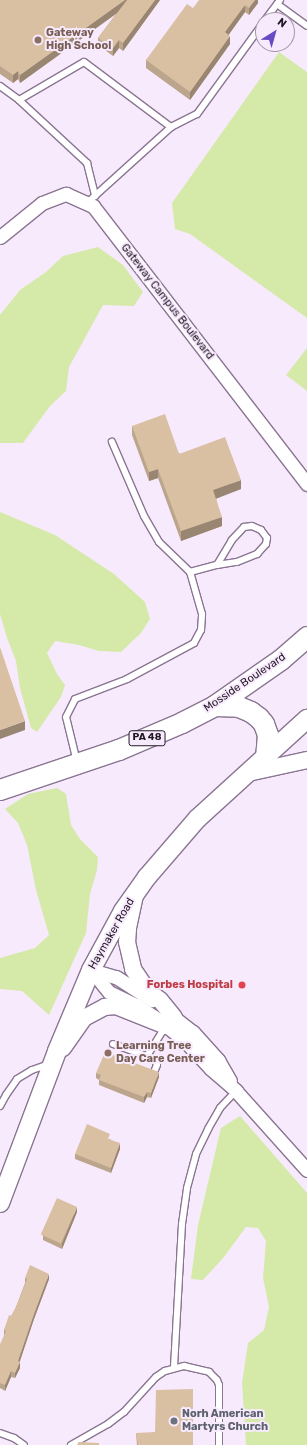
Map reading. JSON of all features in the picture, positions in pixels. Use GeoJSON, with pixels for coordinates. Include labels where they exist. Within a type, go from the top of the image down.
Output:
{"type":"FeatureCollection","features":[{"type":"Feature","properties":{"kind":"main road","name":"Mosside Boulevard"},"geometry":{"type":"LineString","coordinates":[[0,790],[126,747],[182,723],[215,706],[281,660],[307,638]]}},
{"type":"Feature","properties":{"kind":"main road"},"geometry":{"type":"LineString","coordinates":[[215,706],[239,707],[260,718],[268,735],[266,756]]}},
{"type":"Feature","properties":{"kind":"main road","name":"Haymaker Road"},"geometry":{"type":"LineString","coordinates":[[0,1203],[52,1063],[91,970],[120,917],[135,894],[170,848],[197,819],[307,719]]}},
{"type":"Feature","properties":{"kind":"street","name":"Gateway Campus Boulevard"},"geometry":{"type":"LineString","coordinates":[[0,237],[42,203],[66,194],[91,199],[93,206],[307,484]]}},
{"type":"Feature","properties":{"kind":"street"},"geometry":{"type":"LineString","coordinates":[[248,773],[307,760]]}},
{"type":"Feature","properties":{"kind":"street"},"geometry":{"type":"LineString","coordinates":[[135,894],[127,942],[133,969],[147,990],[160,1000],[170,1021],[236,1091],[307,1170]]}},
{"type":"Feature","properties":{"kind":"street"},"geometry":{"type":"LineString","coordinates":[[91,970],[109,992],[170,1021]]}},
{"type":"Feature","properties":{"kind":"street"},"geometry":{"type":"LineString","coordinates":[[52,1063],[84,1018],[105,1007],[116,1006],[170,1021]]}},
{"type":"Feature","properties":{"kind":"lane"},"geometry":{"type":"LineString","coordinates":[[271,12],[279,2],[307,26]]}},
{"type":"Feature","properties":{"kind":"lane"},"geometry":{"type":"LineString","coordinates":[[91,199],[171,127],[197,114],[255,34]]}},
{"type":"Feature","properties":{"kind":"lane"},"geometry":{"type":"LineString","coordinates":[[19,100],[84,62],[171,127]]}},
{"type":"Feature","properties":{"kind":"lane"},"geometry":{"type":"LineString","coordinates":[[0,86],[19,100],[87,163],[91,199]]}},
{"type":"Feature","properties":{"kind":"lane"},"geometry":{"type":"LineString","coordinates":[[78,764],[66,717],[75,699],[127,679],[194,643],[201,630],[202,614],[190,572],[159,542],[155,536],[144,516],[112,442]]}},
{"type":"Feature","properties":{"kind":"lane"},"geometry":{"type":"LineString","coordinates":[[190,572],[217,565],[237,562],[257,554],[266,544],[267,538],[261,530],[252,526],[244,527],[232,540],[217,565]]}},
{"type":"Feature","properties":{"kind":"lane"},"geometry":{"type":"LineString","coordinates":[[147,1056],[157,1038],[170,1021]]}},
{"type":"Feature","properties":{"kind":"lane"},"geometry":{"type":"LineString","coordinates":[[113,1044],[157,1061],[154,1072]]}},
{"type":"Feature","properties":{"kind":"lane"},"geometry":{"type":"LineString","coordinates":[[0,1106],[17,1079],[32,1070],[52,1063]]}},
{"type":"Feature","properties":{"kind":"lane"},"geometry":{"type":"LineString","coordinates":[[174,1367],[182,1224],[187,1188],[196,1154],[208,1129],[220,1108],[236,1091]]}},
{"type":"Feature","properties":{"kind":"lane"},"geometry":{"type":"LineString","coordinates":[[71,1445],[108,1424],[136,1401],[156,1377],[164,1371],[174,1367],[184,1366],[209,1372],[217,1380],[219,1385],[219,1445]]}},
{"type":"Feature","properties":{"kind":"lane"},"geometry":{"type":"LineString","coordinates":[[0,1433],[14,1438],[24,1445]]}},
{"type":"Feature","properties":{"kind":"green space"},"geometry":{"type":"Polygon","coordinates":[[[279,52],[307,72],[307,318],[190,234],[175,229],[172,203],[279,52]]]}},
{"type":"Feature","properties":{"kind":"green space"},"geometry":{"type":"Polygon","coordinates":[[[98,247],[123,265],[143,292],[134,306],[103,305],[69,367],[66,391],[50,406],[23,443],[0,443],[0,315],[20,290],[46,272],[63,256],[98,247]]]}},
{"type":"Feature","properties":{"kind":"green space"},"geometry":{"type":"Polygon","coordinates":[[[307,348],[307,391],[286,375],[307,348]]]}},
{"type":"Feature","properties":{"kind":"green space"},"geometry":{"type":"Polygon","coordinates":[[[0,512],[55,535],[114,574],[145,602],[150,619],[141,633],[121,652],[99,651],[79,645],[55,641],[47,653],[57,674],[65,685],[61,697],[37,732],[31,728],[20,688],[16,661],[0,614],[0,512]]]}},
{"type":"Feature","properties":{"kind":"green space"},"geometry":{"type":"Polygon","coordinates":[[[57,788],[66,794],[71,825],[80,839],[98,857],[97,870],[90,894],[86,933],[49,1015],[22,991],[0,989],[0,958],[35,948],[49,935],[36,890],[27,845],[18,823],[5,809],[28,794],[57,788]]]}},
{"type":"Feature","properties":{"kind":"green space"},"geometry":{"type":"Polygon","coordinates":[[[240,1116],[307,1193],[307,1445],[246,1445],[242,1383],[248,1343],[264,1330],[269,1307],[263,1278],[266,1241],[258,1228],[246,1227],[224,1257],[203,1280],[191,1279],[198,1225],[221,1128],[240,1116]]]}},
{"type":"Feature","properties":{"kind":"building","name":"Gateway High School"},"geometry":{"type":"Polygon","coordinates":[[[0,0],[125,0],[20,75],[18,71],[13,75],[0,66],[0,0]]]}},
{"type":"Feature","properties":{"kind":"building"},"geometry":{"type":"Polygon","coordinates":[[[127,0],[155,0],[123,43],[119,40],[113,48],[98,38],[127,0]]]}},
{"type":"Feature","properties":{"kind":"building"},"geometry":{"type":"Polygon","coordinates":[[[199,0],[255,0],[249,8],[245,5],[225,32],[230,36],[190,92],[146,60],[187,4],[193,8],[199,0]]]}},
{"type":"Feature","properties":{"kind":"building"},"geometry":{"type":"Polygon","coordinates":[[[165,414],[179,454],[225,437],[241,480],[213,490],[222,517],[181,531],[158,469],[149,472],[132,426],[165,414]]]}},
{"type":"Feature","properties":{"kind":"building"},"geometry":{"type":"Polygon","coordinates":[[[0,647],[25,721],[0,730],[0,647]]]}},
{"type":"Feature","properties":{"kind":"building"},"geometry":{"type":"Polygon","coordinates":[[[105,1052],[159,1072],[151,1093],[147,1092],[144,1097],[99,1080],[101,1075],[96,1073],[105,1052]]]}},
{"type":"Feature","properties":{"kind":"building"},"geometry":{"type":"Polygon","coordinates":[[[87,1124],[110,1134],[108,1139],[120,1143],[111,1168],[75,1154],[87,1124]]]}},
{"type":"Feature","properties":{"kind":"building"},"geometry":{"type":"Polygon","coordinates":[[[57,1198],[77,1207],[61,1243],[41,1235],[57,1198]]]}},
{"type":"Feature","properties":{"kind":"building"},"geometry":{"type":"Polygon","coordinates":[[[30,1265],[49,1274],[18,1361],[20,1362],[15,1373],[11,1371],[5,1385],[0,1383],[0,1345],[6,1331],[4,1330],[9,1315],[11,1316],[16,1307],[27,1279],[25,1278],[30,1265]]]}},
{"type":"Feature","properties":{"kind":"building","name":"Norh American Martyrs Church"},"geometry":{"type":"Polygon","coordinates":[[[193,1389],[193,1445],[138,1445],[136,1433],[155,1432],[156,1390],[193,1389]]]}},
{"type":"Feature","properties":{"kind":"building"},"geometry":{"type":"Polygon","coordinates":[[[78,1442],[99,1443],[99,1445],[78,1445],[78,1442]]]}},
{"type":"Feature","properties":{"kind":"place","name":"Gateway High School"},"geometry":{"type":"Point","coordinates":[38,40]}},
{"type":"Feature","properties":{"kind":"place","name":"Forbes Hospital"},"geometry":{"type":"Point","coordinates":[242,985]}},
{"type":"Feature","properties":{"kind":"place","name":"Learning Tree Day Care Center"},"geometry":{"type":"Point","coordinates":[108,1053]}},
{"type":"Feature","properties":{"kind":"place","name":"Norh American Martyrs Church"},"geometry":{"type":"Point","coordinates":[174,1421]}}]}
